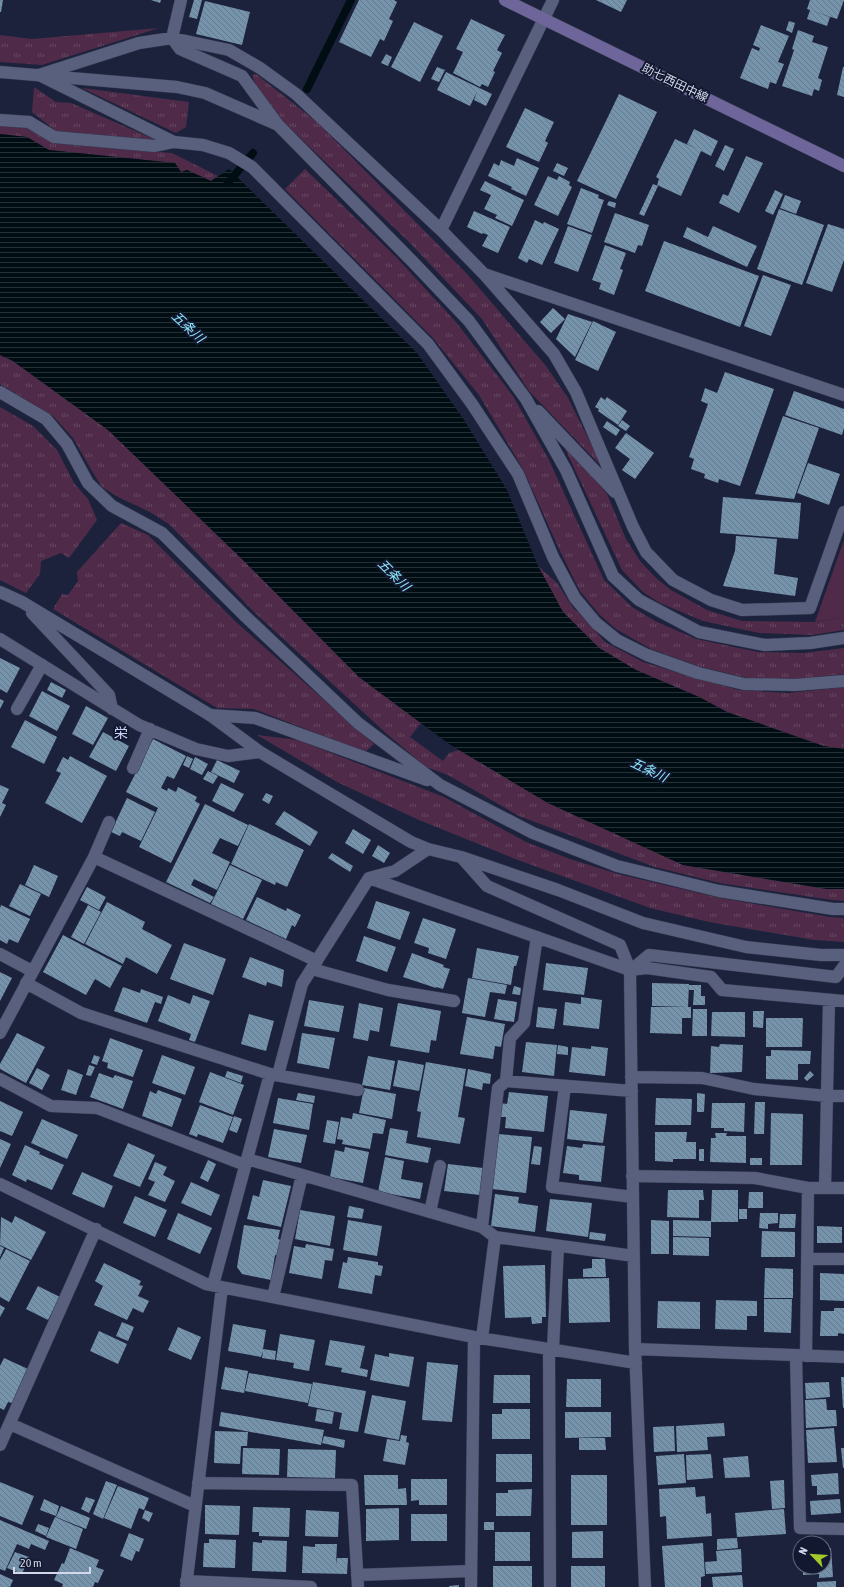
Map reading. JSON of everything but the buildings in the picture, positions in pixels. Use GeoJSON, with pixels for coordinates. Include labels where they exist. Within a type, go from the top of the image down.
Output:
{"type":"FeatureCollection","features":[{"type":"Feature","properties":{"kind":"main road","name":"助七西田中線"},"geometry":{"type":"LineString","coordinates":[[505,0],[844,166]]}},
{"type":"Feature","properties":{"kind":"street"},"geometry":{"type":"LineString","coordinates":[[181,0],[172,38],[180,49],[242,76],[278,125],[412,260],[469,321],[526,399],[566,470],[614,576],[639,600],[699,632],[765,645],[810,643],[844,638]]}},
{"type":"Feature","properties":{"kind":"street"},"geometry":{"type":"LineString","coordinates":[[441,230],[553,0]]}},
{"type":"Feature","properties":{"kind":"street"},"geometry":{"type":"LineString","coordinates":[[39,75],[139,43],[172,38],[229,50],[260,68],[296,94],[441,230],[484,274],[554,354],[576,392],[620,498],[646,552],[674,580],[711,600],[742,610],[810,608],[844,512]]}},
{"type":"Feature","properties":{"kind":"street"},"geometry":{"type":"LineString","coordinates":[[0,72],[177,87],[205,93],[278,125]]}},
{"type":"Feature","properties":{"kind":"street"},"geometry":{"type":"LineString","coordinates":[[39,75],[174,142]]}},
{"type":"Feature","properties":{"kind":"street"},"geometry":{"type":"LineString","coordinates":[[0,120],[29,122],[54,137],[155,146],[174,142],[203,145],[229,153],[252,167],[428,344],[472,404],[518,474],[553,557],[575,598],[596,623],[617,640],[647,655],[698,673],[744,684],[795,685],[844,681]]}},
{"type":"Feature","properties":{"kind":"street"},"geometry":{"type":"LineString","coordinates":[[484,274],[844,395]]}},
{"type":"Feature","properties":{"kind":"street"},"geometry":{"type":"LineString","coordinates":[[0,392],[46,419],[67,444],[88,483],[112,506],[162,533],[245,616],[358,723],[440,785]]}},
{"type":"Feature","properties":{"kind":"street"},"geometry":{"type":"LineString","coordinates":[[526,399],[620,498]]}},
{"type":"Feature","properties":{"kind":"street"},"geometry":{"type":"LineString","coordinates":[[0,592],[22,602],[210,716],[260,752],[411,842],[428,849],[461,857],[558,890],[644,923],[746,947],[844,956]]}},
{"type":"Feature","properties":{"kind":"street"},"geometry":{"type":"LineString","coordinates":[[22,602],[109,695],[112,709]]}},
{"type":"Feature","properties":{"kind":"street"},"geometry":{"type":"LineString","coordinates":[[0,639],[139,725],[196,749],[228,756],[260,752]]}},
{"type":"Feature","properties":{"kind":"street"},"geometry":{"type":"LineString","coordinates":[[17,709],[42,665]]}},
{"type":"Feature","properties":{"kind":"street"},"geometry":{"type":"LineString","coordinates":[[210,716],[255,718],[440,785],[533,833],[617,866],[719,891],[833,909],[844,909]]}},
{"type":"Feature","properties":{"kind":"street"},"geometry":{"type":"LineString","coordinates":[[133,768],[150,729]]}},
{"type":"Feature","properties":{"kind":"street"},"geometry":{"type":"LineString","coordinates":[[0,1033],[94,857],[109,822]]}},
{"type":"Feature","properties":{"kind":"street"},"geometry":{"type":"LineString","coordinates":[[312,1587],[186,1584],[198,1483],[217,1286],[246,1162],[302,984],[369,878],[395,870],[428,849]]}},
{"type":"Feature","properties":{"kind":"street"},"geometry":{"type":"LineString","coordinates":[[94,857],[315,965],[388,990],[454,1001]]}},
{"type":"Feature","properties":{"kind":"street"},"geometry":{"type":"LineString","coordinates":[[461,857],[487,886],[620,945],[630,970],[635,1349],[645,1587]]}},
{"type":"Feature","properties":{"kind":"street"},"geometry":{"type":"LineString","coordinates":[[369,878],[630,970],[647,968],[711,977],[722,990],[844,1001]]}},
{"type":"Feature","properties":{"kind":"street"},"geometry":{"type":"LineString","coordinates":[[482,1228],[498,1088],[506,1081],[510,1038],[524,1023],[537,937]]}},
{"type":"Feature","properties":{"kind":"street"},"geometry":{"type":"LineString","coordinates":[[0,954],[32,971]]}},
{"type":"Feature","properties":{"kind":"street"},"geometry":{"type":"LineString","coordinates":[[630,970],[649,955],[836,978],[844,966]]}},
{"type":"Feature","properties":{"kind":"street"},"geometry":{"type":"LineString","coordinates":[[26,983],[81,1013],[274,1075],[358,1090]]}},
{"type":"Feature","properties":{"kind":"street"},"geometry":{"type":"LineString","coordinates":[[825,1188],[829,1000]]}},
{"type":"Feature","properties":{"kind":"street"},"geometry":{"type":"LineString","coordinates":[[631,1077],[702,1078],[754,1089],[827,1096],[844,1096]]}},
{"type":"Feature","properties":{"kind":"street"},"geometry":{"type":"LineString","coordinates":[[0,1079],[51,1106],[97,1108],[246,1162],[302,1175],[482,1228],[495,1238],[634,1256]]}},
{"type":"Feature","properties":{"kind":"street"},"geometry":{"type":"LineString","coordinates":[[506,1081],[632,1091]]}},
{"type":"Feature","properties":{"kind":"street"},"geometry":{"type":"LineString","coordinates":[[566,1086],[552,1186],[633,1197]]}},
{"type":"Feature","properties":{"kind":"street"},"geometry":{"type":"LineString","coordinates":[[430,1212],[440,1166]]}},
{"type":"Feature","properties":{"kind":"street"},"geometry":{"type":"LineString","coordinates":[[273,1297],[302,1175]]}},
{"type":"Feature","properties":{"kind":"street"},"geometry":{"type":"LineString","coordinates":[[632,1176],[755,1178],[808,1188],[844,1188]]}},
{"type":"Feature","properties":{"kind":"street"},"geometry":{"type":"LineString","coordinates":[[0,1184],[96,1229],[206,1284],[478,1338],[636,1363]]}},
{"type":"Feature","properties":{"kind":"street"},"geometry":{"type":"LineString","coordinates":[[808,1188],[808,1259],[801,1356],[800,1528],[844,1529]]}},
{"type":"Feature","properties":{"kind":"street"},"geometry":{"type":"LineString","coordinates":[[0,1445],[96,1229]]}},
{"type":"Feature","properties":{"kind":"street"},"geometry":{"type":"LineString","coordinates":[[471,1587],[478,1338],[495,1238]]}},
{"type":"Feature","properties":{"kind":"street"},"geometry":{"type":"LineString","coordinates":[[550,1587],[551,1349],[558,1246]]}},
{"type":"Feature","properties":{"kind":"street"},"geometry":{"type":"LineString","coordinates":[[808,1259],[844,1259]]}},
{"type":"Feature","properties":{"kind":"street"},"geometry":{"type":"LineString","coordinates":[[635,1349],[844,1357]]}},
{"type":"Feature","properties":{"kind":"street"},"geometry":{"type":"LineString","coordinates":[[10,1424],[195,1506]]}},
{"type":"Feature","properties":{"kind":"street"},"geometry":{"type":"LineString","coordinates":[[198,1483],[352,1485],[357,1581],[472,1571]]}},
{"type":"Feature","properties":{"kind":"green space"},"geometry":{"type":"Polygon","coordinates":[[[159,28],[42,65],[0,62],[0,35],[32,39],[159,28]]]}},
{"type":"Feature","properties":{"kind":"green space"},"geometry":{"type":"Polygon","coordinates":[[[256,74],[317,122],[468,275],[546,366],[568,398],[603,468],[529,391],[482,319],[409,242],[272,111],[258,90],[252,75],[256,74]]]}},
{"type":"Feature","properties":{"kind":"green space"},"geometry":{"type":"Polygon","coordinates":[[[34,87],[56,102],[71,103],[156,140],[56,131],[32,112],[34,87]]]}},
{"type":"Feature","properties":{"kind":"green space"},"geometry":{"type":"Polygon","coordinates":[[[82,88],[189,102],[186,127],[176,133],[82,88]]]}},
{"type":"Feature","properties":{"kind":"green space"},"geometry":{"type":"Polygon","coordinates":[[[0,125],[29,128],[54,143],[172,153],[218,176],[211,181],[187,170],[181,172],[175,163],[48,150],[27,137],[0,134],[0,125]]]}},
{"type":"Feature","properties":{"kind":"green space"},"geometry":{"type":"Polygon","coordinates":[[[305,169],[396,257],[456,322],[513,396],[549,460],[604,580],[632,607],[655,621],[696,639],[758,652],[804,653],[844,648],[844,674],[797,679],[748,678],[701,667],[651,649],[616,629],[599,614],[580,591],[523,469],[479,395],[433,338],[285,189],[305,169]]]}},
{"type":"Feature","properties":{"kind":"green space"},"geometry":{"type":"Polygon","coordinates":[[[0,355],[13,361],[108,430],[242,559],[359,677],[421,723],[410,737],[443,761],[449,753],[459,750],[548,803],[683,865],[827,889],[844,889],[844,901],[720,883],[655,867],[519,816],[448,775],[426,767],[387,734],[254,612],[169,524],[148,511],[120,498],[102,487],[73,438],[53,416],[0,384],[0,355]]]}},
{"type":"Feature","properties":{"kind":"green space"},"geometry":{"type":"Polygon","coordinates":[[[0,407],[33,426],[57,450],[74,483],[88,499],[97,520],[69,558],[61,553],[41,561],[40,574],[26,593],[0,580],[0,407]]]}},
{"type":"Feature","properties":{"kind":"green space"},"geometry":{"type":"Polygon","coordinates":[[[561,440],[607,494],[626,539],[640,561],[656,578],[671,590],[707,610],[742,621],[815,622],[844,617],[844,630],[812,635],[759,633],[703,621],[660,603],[643,592],[622,570],[561,440]]]}},
{"type":"Feature","properties":{"kind":"green space"},"geometry":{"type":"Polygon","coordinates":[[[121,523],[148,535],[236,622],[374,744],[365,752],[254,709],[217,708],[53,609],[62,594],[68,595],[78,581],[77,572],[121,523]]]}},
{"type":"Feature","properties":{"kind":"green space"},"geometry":{"type":"Polygon","coordinates":[[[844,540],[844,617],[815,622],[844,540]]]}},
{"type":"Feature","properties":{"kind":"green space"},"geometry":{"type":"Polygon","coordinates":[[[538,566],[557,583],[574,609],[580,613],[605,642],[643,662],[739,690],[789,693],[844,687],[844,749],[824,746],[727,712],[699,697],[636,670],[599,648],[563,612],[538,566]]]}},
{"type":"Feature","properties":{"kind":"green space"},"geometry":{"type":"Polygon","coordinates":[[[257,735],[298,740],[444,797],[526,842],[570,859],[618,874],[720,898],[830,917],[844,918],[844,942],[814,940],[709,922],[650,908],[518,860],[419,820],[337,782],[257,735]]]}},
{"type":"Feature","properties":{"kind":"water","name":"五条川"},"geometry":{"type":"Polygon","coordinates":[[[0,134],[27,137],[49,150],[175,163],[181,172],[187,170],[211,181],[229,169],[417,353],[464,420],[507,490],[538,566],[563,612],[599,648],[636,670],[699,697],[727,712],[823,746],[844,749],[844,889],[827,889],[683,865],[548,803],[449,744],[359,677],[242,559],[108,430],[13,361],[0,355],[0,134]]]}},
{"type":"Feature","properties":{"kind":"waterway"},"geometry":{"type":"LineString","coordinates":[[307,89],[351,0]]}},
{"type":"Feature","properties":{"kind":"waterway"},"geometry":{"type":"LineString","coordinates":[[228,183],[253,153]]}},
{"type":"Feature","properties":{"kind":"district","name":"栄"},"geometry":{"type":"Point","coordinates":[121,733]}}]}
